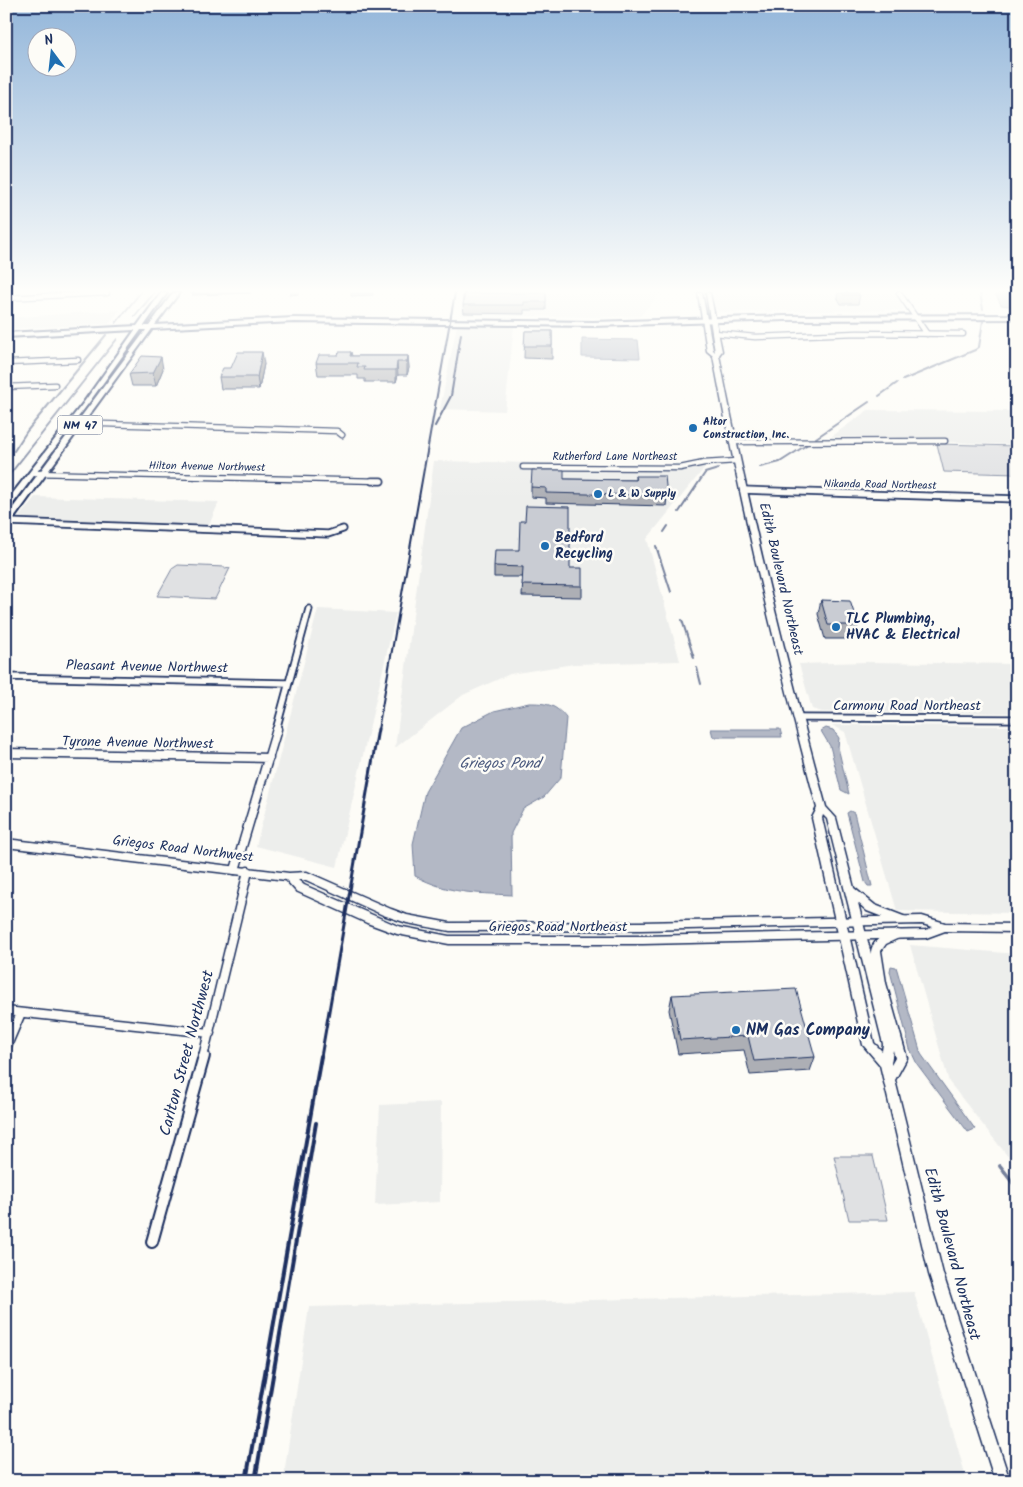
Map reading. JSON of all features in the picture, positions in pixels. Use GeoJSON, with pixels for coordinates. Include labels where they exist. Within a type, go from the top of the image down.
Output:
{"type":"FeatureCollection","features":[{"type":"Feature","properties":{"kind":"main road","name":"NM 47"},"geometry":{"type":"LineString","coordinates":[[6,507],[114,362]]}},
{"type":"Feature","properties":{"kind":"main road","name":"NM 47"},"geometry":{"type":"LineString","coordinates":[[7,523],[126,362]]}},
{"type":"Feature","properties":{"kind":"street"},"geometry":{"type":"LineString","coordinates":[[6,363],[21,362]]}},
{"type":"Feature","properties":{"kind":"street","name":"Edith Boulevard Northeast"},"geometry":{"type":"LineString","coordinates":[[717,362],[732,442],[798,718],[822,808],[831,818],[889,1044],[885,1063],[936,1274],[1003,1481]]}},
{"type":"Feature","properties":{"kind":"street"},"geometry":{"type":"LineString","coordinates":[[6,387],[56,385]]}},
{"type":"Feature","properties":{"kind":"street"},"geometry":{"type":"LineString","coordinates":[[70,423],[338,431],[342,435]]}},
{"type":"Feature","properties":{"kind":"street"},"geometry":{"type":"LineString","coordinates":[[732,442],[945,441]]}},
{"type":"Feature","properties":{"kind":"street","name":"Rutherford Lane Northeast"},"geometry":{"type":"LineString","coordinates":[[523,467],[680,468],[704,463],[737,461]]}},
{"type":"Feature","properties":{"kind":"street","name":"Hilton Avenue Northwest"},"geometry":{"type":"LineString","coordinates":[[33,473],[382,481]]}},
{"type":"Feature","properties":{"kind":"street","name":"Nikanda Road Northeast"},"geometry":{"type":"LineString","coordinates":[[743,490],[1017,498]]}},
{"type":"Feature","properties":{"kind":"street"},"geometry":{"type":"LineString","coordinates":[[6,497],[14,497]]}},
{"type":"Feature","properties":{"kind":"street"},"geometry":{"type":"LineString","coordinates":[[7,523],[328,534],[343,529]]}},
{"type":"Feature","properties":{"kind":"street"},"geometry":{"type":"LineString","coordinates":[[235,870],[269,758],[287,683],[309,609]]}},
{"type":"Feature","properties":{"kind":"street","name":"Pleasant Avenue Northwest"},"geometry":{"type":"LineString","coordinates":[[6,677],[287,683]]}},
{"type":"Feature","properties":{"kind":"street","name":"Carmony Road Northeast"},"geometry":{"type":"LineString","coordinates":[[798,718],[1017,719]]}},
{"type":"Feature","properties":{"kind":"street","name":"Tyrone Avenue Northwest"},"geometry":{"type":"LineString","coordinates":[[6,753],[269,758]]}},
{"type":"Feature","properties":{"kind":"street","name":"Edith Boulevard Northeast"},"geometry":{"type":"LineString","coordinates":[[822,808],[817,818],[842,935],[869,1045],[885,1063]]}},
{"type":"Feature","properties":{"kind":"street"},"geometry":{"type":"LineString","coordinates":[[6,853],[7,842]]}},
{"type":"Feature","properties":{"kind":"street","name":"Griegos Road Northwest"},"geometry":{"type":"LineString","coordinates":[[7,842],[289,877],[307,876],[350,894]]}},
{"type":"Feature","properties":{"kind":"street","name":"Carlton Street Northwest"},"geometry":{"type":"LineString","coordinates":[[152,1242],[210,1033],[248,871]]}},
{"type":"Feature","properties":{"kind":"street","name":"Griegos Road Northeast"},"geometry":{"type":"LineString","coordinates":[[289,877],[300,888],[371,920],[397,930],[449,940],[643,940],[926,934],[945,927]]}},
{"type":"Feature","properties":{"kind":"street"},"geometry":{"type":"LineString","coordinates":[[850,890],[871,908],[902,920]]}},
{"type":"Feature","properties":{"kind":"street","name":"Griegos Road Northeast"},"geometry":{"type":"LineString","coordinates":[[350,894],[407,919],[460,928],[902,920],[922,920],[945,927]]}},
{"type":"Feature","properties":{"kind":"street"},"geometry":{"type":"LineString","coordinates":[[945,927],[1017,928]]}},
{"type":"Feature","properties":{"kind":"street"},"geometry":{"type":"LineString","coordinates":[[889,1079],[901,1058],[881,983],[876,951],[882,941],[897,934]]}},
{"type":"Feature","properties":{"kind":"street"},"geometry":{"type":"LineString","coordinates":[[6,1010],[210,1033]]}},
{"type":"Feature","properties":{"kind":"street"},"geometry":{"type":"LineString","coordinates":[[6,1048],[21,1013]]}},
{"type":"Feature","properties":{"kind":"shaded area"},"geometry":{"type":"Polygon","coordinates":[[[449,362],[510,362],[505,411],[440,409],[449,362]]]}},
{"type":"Feature","properties":{"kind":"shaded area"},"geometry":{"type":"Polygon","coordinates":[[[868,410],[1017,411],[1017,445],[831,437],[868,410]]]}},
{"type":"Feature","properties":{"kind":"shaded area"},"geometry":{"type":"Polygon","coordinates":[[[937,444],[1017,446],[1017,474],[944,472],[937,444]]]}},
{"type":"Feature","properties":{"kind":"shaded area"},"geometry":{"type":"Polygon","coordinates":[[[434,461],[706,466],[647,539],[680,661],[574,664],[510,674],[463,695],[395,748],[434,461]]]}},
{"type":"Feature","properties":{"kind":"shaded area"},"geometry":{"type":"Polygon","coordinates":[[[35,497],[219,502],[208,527],[34,521],[19,517],[35,497]]]}},
{"type":"Feature","properties":{"kind":"shaded area"},"geometry":{"type":"Polygon","coordinates":[[[178,565],[230,568],[215,599],[157,596],[172,569],[178,565]]]}},
{"type":"Feature","properties":{"kind":"shaded area"},"geometry":{"type":"Polygon","coordinates":[[[318,609],[396,613],[337,867],[256,846],[318,609]]]}},
{"type":"Feature","properties":{"kind":"shaded area"},"geometry":{"type":"Polygon","coordinates":[[[867,662],[1017,664],[1017,713],[822,712],[812,709],[799,664],[867,662]]]}},
{"type":"Feature","properties":{"kind":"shaded area"},"geometry":{"type":"Polygon","coordinates":[[[832,725],[1017,726],[1017,913],[897,911],[845,732],[832,725]]]}},
{"type":"Feature","properties":{"kind":"shaded area"},"geometry":{"type":"Polygon","coordinates":[[[910,945],[1017,954],[1017,1168],[949,1082],[910,945]]]}},
{"type":"Feature","properties":{"kind":"shaded area"},"geometry":{"type":"Polygon","coordinates":[[[441,1102],[440,1202],[375,1205],[380,1105],[441,1102]]]}},
{"type":"Feature","properties":{"kind":"shaded area"},"geometry":{"type":"Polygon","coordinates":[[[834,1156],[873,1156],[888,1220],[849,1220],[834,1156]]]}},
{"type":"Feature","properties":{"kind":"shaded area"},"geometry":{"type":"Polygon","coordinates":[[[914,1292],[967,1481],[283,1481],[309,1307],[914,1292]]]}},
{"type":"Feature","properties":{"kind":"water","name":"Griegos Pond"},"geometry":{"type":"Polygon","coordinates":[[[529,703],[550,705],[566,718],[561,777],[544,797],[523,809],[511,833],[512,895],[462,892],[415,876],[413,844],[425,792],[461,728],[494,711],[529,703]]]}},
{"type":"Feature","properties":{"kind":"water"},"geometry":{"type":"Polygon","coordinates":[[[826,728],[833,730],[839,738],[838,747],[849,794],[841,790],[830,746],[821,731],[826,728]]]}},
{"type":"Feature","properties":{"kind":"water"},"geometry":{"type":"Polygon","coordinates":[[[711,729],[780,729],[782,737],[713,737],[711,729]]]}},
{"type":"Feature","properties":{"kind":"water"},"geometry":{"type":"Polygon","coordinates":[[[850,811],[854,813],[872,886],[868,886],[865,882],[847,813],[850,811]]]}},
{"type":"Feature","properties":{"kind":"water"},"geometry":{"type":"Polygon","coordinates":[[[891,966],[896,967],[921,1054],[975,1129],[968,1132],[917,1064],[910,1049],[890,971],[891,966]]]}},
{"type":"Feature","properties":{"kind":"building"},"geometry":{"type":"Polygon","coordinates":[[[137,362],[158,362],[153,373],[129,374],[137,362]]]}},
{"type":"Feature","properties":{"kind":"building"},"geometry":{"type":"Polygon","coordinates":[[[233,362],[260,362],[257,377],[219,377],[223,368],[231,368],[233,362]]]}},
{"type":"Feature","properties":{"kind":"building"},"geometry":{"type":"Polygon","coordinates":[[[397,362],[396,370],[364,370],[365,367],[357,367],[358,363],[316,363],[397,362]]]}},
{"type":"Feature","properties":{"kind":"building"},"geometry":{"type":"Polygon","coordinates":[[[532,470],[564,470],[564,479],[636,480],[635,476],[665,476],[667,496],[546,493],[546,488],[531,487],[532,470]]]}},
{"type":"Feature","properties":{"kind":"building","name":"Bedford Recycling"},"geometry":{"type":"Polygon","coordinates":[[[526,506],[570,507],[570,568],[582,568],[582,586],[522,585],[523,567],[494,566],[495,550],[519,550],[520,521],[525,521],[526,506]]]}},
{"type":"Feature","properties":{"kind":"building"},"geometry":{"type":"Polygon","coordinates":[[[821,600],[850,601],[858,625],[828,625],[821,600]]]}},
{"type":"Feature","properties":{"kind":"building","name":"NM Gas Company"},"geometry":{"type":"Polygon","coordinates":[[[796,989],[815,1057],[754,1061],[748,1036],[680,1040],[672,995],[796,989]]]}},
{"type":"Feature","properties":{"kind":"waterway"},"geometry":{"type":"LineString","coordinates":[[14,451],[27,431],[83,362]]}},
{"type":"Feature","properties":{"kind":"waterway"},"geometry":{"type":"LineString","coordinates":[[6,479],[98,362]]}},
{"type":"Feature","properties":{"kind":"waterway"},"geometry":{"type":"LineString","coordinates":[[903,380],[945,362]]}},
{"type":"Feature","properties":{"kind":"waterway"},"geometry":{"type":"LineString","coordinates":[[879,396],[897,383]]}},
{"type":"Feature","properties":{"kind":"waterway"},"geometry":{"type":"LineString","coordinates":[[816,438],[869,402]]}},
{"type":"Feature","properties":{"kind":"waterway"},"geometry":{"type":"LineString","coordinates":[[760,467],[780,462],[808,444]]}},
{"type":"Feature","properties":{"kind":"waterway"},"geometry":{"type":"LineString","coordinates":[[679,512],[705,473],[718,469]]}},
{"type":"Feature","properties":{"kind":"waterway"},"geometry":{"type":"LineString","coordinates":[[664,532],[668,526]]}},
{"type":"Feature","properties":{"kind":"waterway"},"geometry":{"type":"LineString","coordinates":[[656,546],[671,592]]}},
{"type":"Feature","properties":{"kind":"waterway"},"geometry":{"type":"LineString","coordinates":[[682,620],[694,658]]}},
{"type":"Feature","properties":{"kind":"waterway"},"geometry":{"type":"LineString","coordinates":[[697,668],[701,684]]}},
{"type":"Feature","properties":{"kind":"waterway"},"geometry":{"type":"LineString","coordinates":[[1000,1166],[1017,1188]]}},
{"type":"Feature","properties":{"kind":"railway"},"geometry":{"type":"LineString","coordinates":[[378,730],[443,362]]}},
{"type":"Feature","properties":{"kind":"railway"},"geometry":{"type":"LineString","coordinates":[[435,426],[451,396],[456,362]]}},
{"type":"Feature","properties":{"kind":"railway"},"geometry":{"type":"LineString","coordinates":[[321,1057],[378,729]]}},
{"type":"Feature","properties":{"kind":"railway"},"geometry":{"type":"LineString","coordinates":[[246,1481],[321,1056]]}},
{"type":"Feature","properties":{"kind":"railway"},"geometry":{"type":"LineString","coordinates":[[255,1481],[316,1123]]}},
{"type":"Feature","properties":{"kind":"place","name":"Altor Construction, Inc."},"geometry":{"type":"Point","coordinates":[693,428]}},
{"type":"Feature","properties":{"kind":"place","name":"L & W Supply"},"geometry":{"type":"Point","coordinates":[598,494]}},
{"type":"Feature","properties":{"kind":"place","name":"Bedford Recycling"},"geometry":{"type":"Point","coordinates":[545,546]}},
{"type":"Feature","properties":{"kind":"place","name":"TLC Plumbing, HVAC & Electrical"},"geometry":{"type":"Point","coordinates":[836,627]}},
{"type":"Feature","properties":{"kind":"place","name":"NM Gas Company"},"geometry":{"type":"Point","coordinates":[736,1030]}}]}
